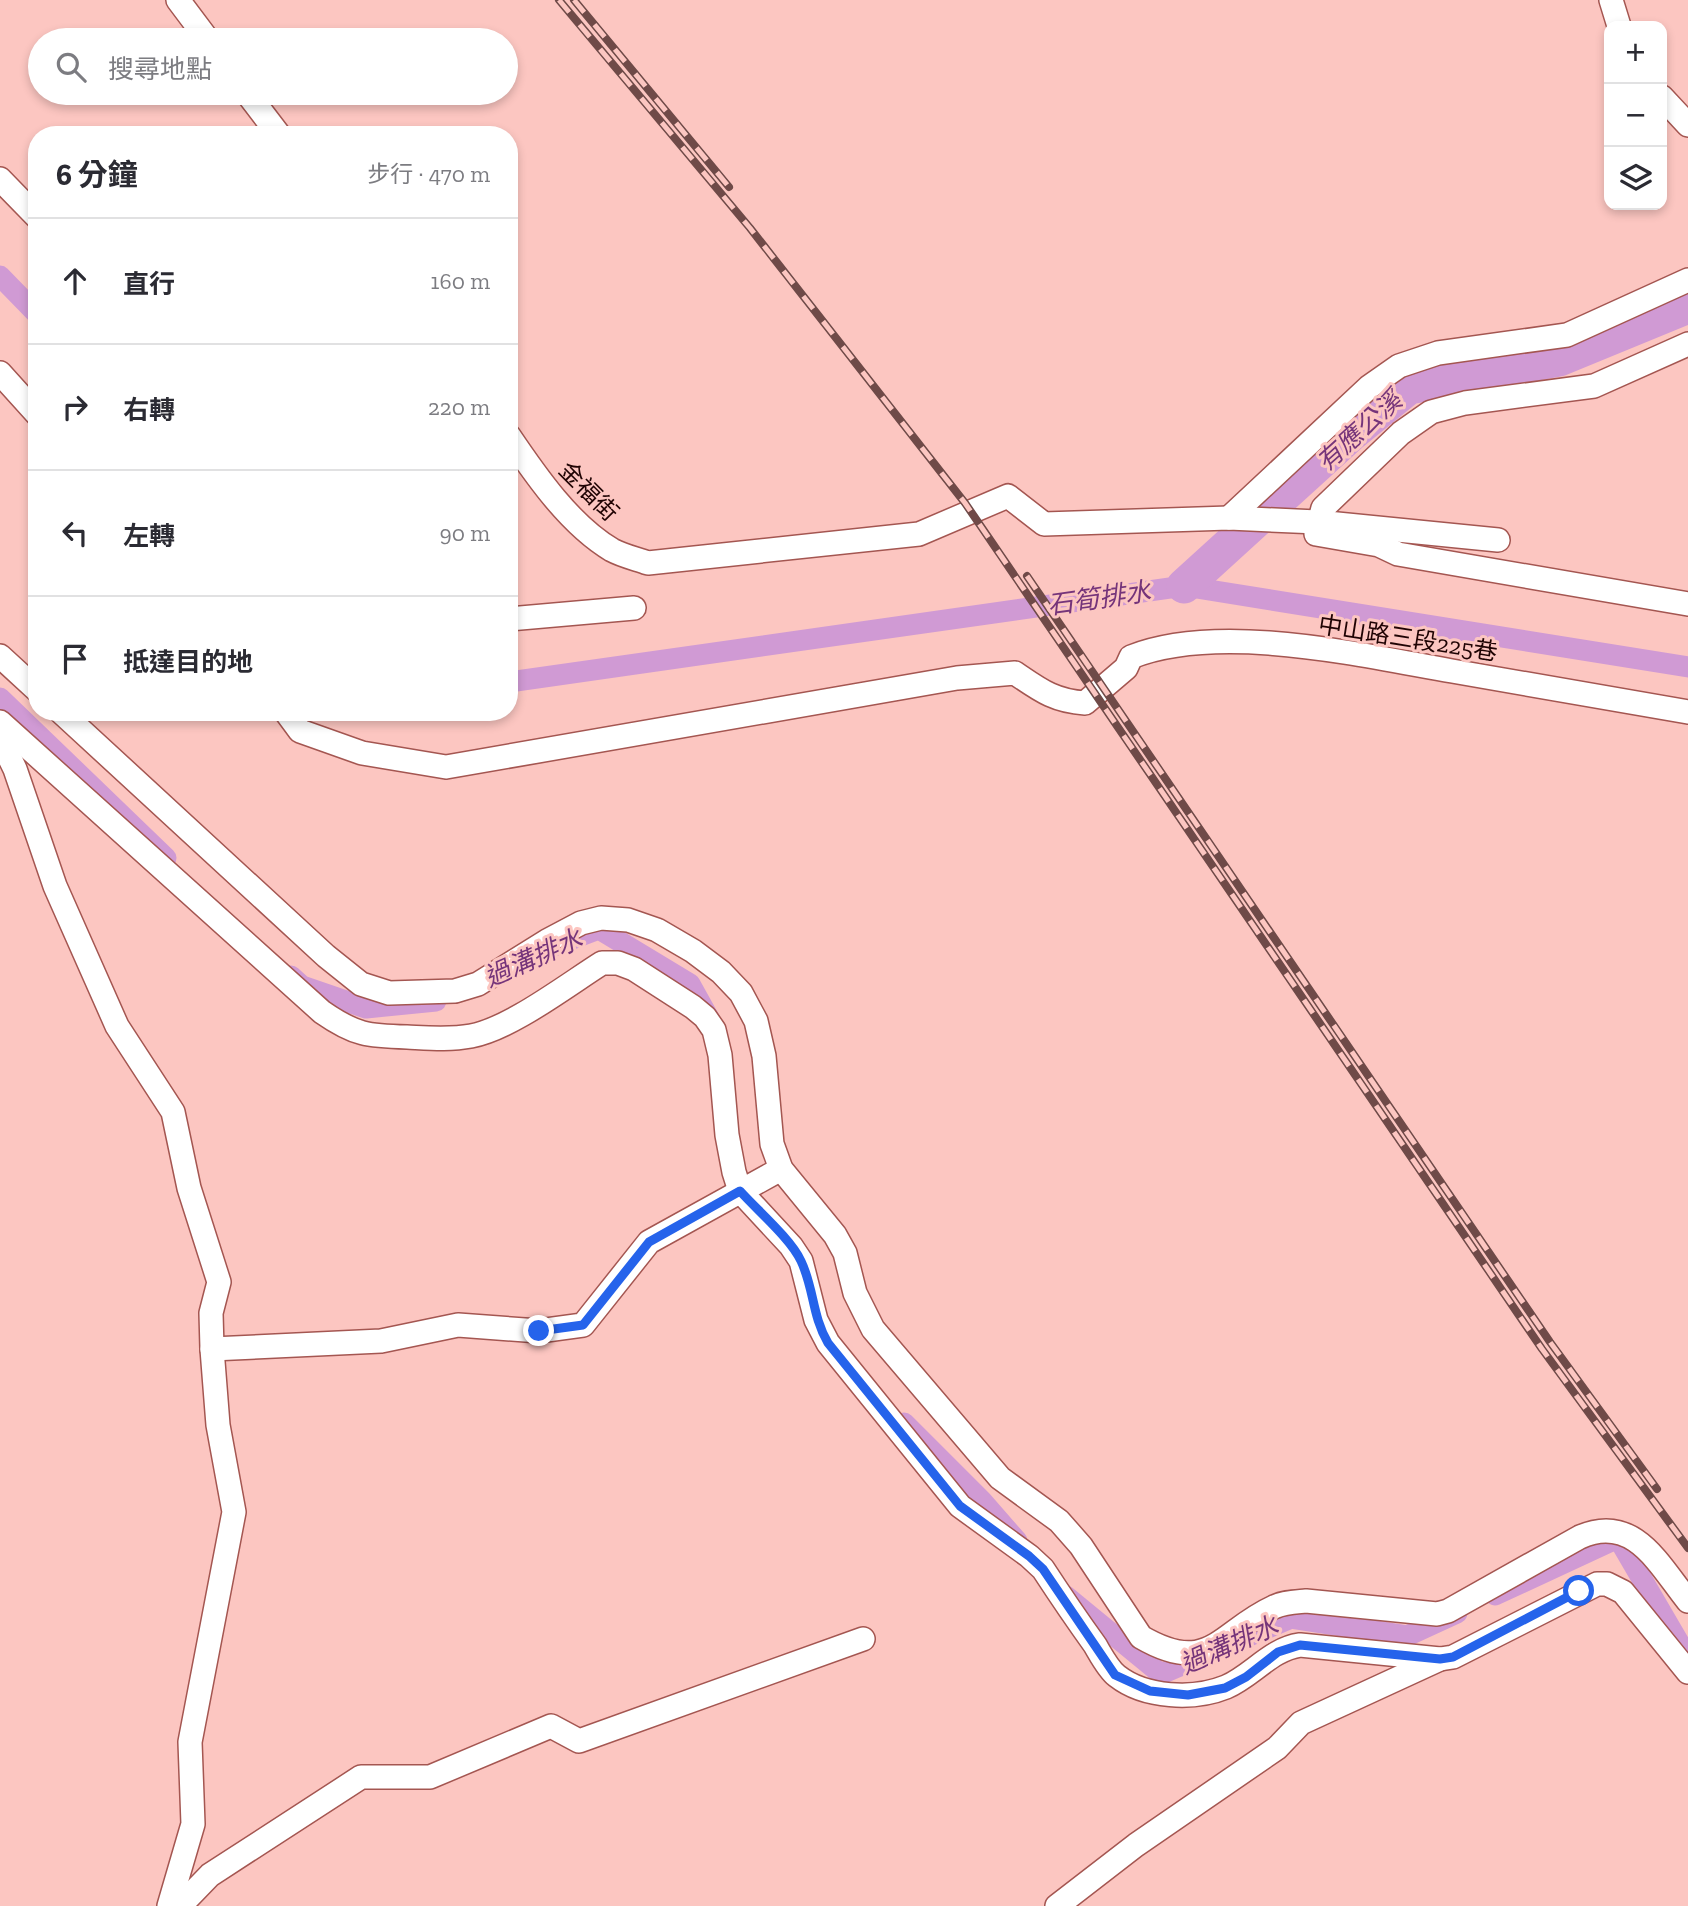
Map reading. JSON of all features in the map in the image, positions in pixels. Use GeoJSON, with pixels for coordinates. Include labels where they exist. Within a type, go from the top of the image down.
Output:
{"type":"FeatureCollection","features":[{"type":"Feature","properties":{"kind":"street"},"geometry":{"type":"LineString","coordinates":[[178,0],[199,28]]}},
{"type":"Feature","properties":{"kind":"street"},"geometry":{"type":"LineString","coordinates":[[1611,0],[1617,21]]}},
{"type":"Feature","properties":{"kind":"street"},"geometry":{"type":"LineString","coordinates":[[1667,102],[1688,125]]}},
{"type":"Feature","properties":{"kind":"street"},"geometry":{"type":"LineString","coordinates":[[256,105],[272,126]]}},
{"type":"Feature","properties":{"kind":"street"},"geometry":{"type":"LineString","coordinates":[[0,179],[28,208]]}},
{"type":"Feature","properties":{"kind":"street"},"geometry":{"type":"LineString","coordinates":[[1229,518],[1369,387],[1399,366],[1438,353],[1567,335],[1688,280]]}},
{"type":"Feature","properties":{"kind":"street"},"geometry":{"type":"LineString","coordinates":[[1688,344],[1594,386],[1465,403],[1431,412],[1410,425],[1323,508],[1317,522],[1316,534],[1379,545],[1398,554],[1688,604]]}},
{"type":"Feature","properties":{"kind":"street"},"geometry":{"type":"LineString","coordinates":[[0,373],[28,404]]}},
{"type":"Feature","properties":{"kind":"street","name":"金福街"},"geometry":{"type":"LineString","coordinates":[[518,449],[541,483],[590,534],[614,551],[648,563],[919,534],[1008,496],[1044,524],[1229,518]]}},
{"type":"Feature","properties":{"kind":"street"},"geometry":{"type":"LineString","coordinates":[[1229,518],[1317,522],[1498,540]]}},
{"type":"Feature","properties":{"kind":"street"},"geometry":{"type":"LineString","coordinates":[[518,618],[634,608]]}},
{"type":"Feature","properties":{"kind":"street","name":"中山路三段225巷"},"geometry":{"type":"LineString","coordinates":[[293,721],[300,731],[362,753],[446,767],[969,677],[1015,673],[1049,696],[1085,704],[1126,668],[1131,657],[1171,646],[1234,642],[1324,649],[1688,712]]}},
{"type":"Feature","properties":{"kind":"street"},"geometry":{"type":"LineString","coordinates":[[0,656],[28,682]]}},
{"type":"Feature","properties":{"kind":"street"},"geometry":{"type":"LineString","coordinates":[[71,721],[326,956],[361,984],[389,993],[454,992],[478,984],[581,923],[601,918],[628,920],[648,927],[693,951],[721,972],[741,993],[756,1021],[764,1056],[772,1144],[781,1169],[835,1235],[845,1253],[855,1293],[881,1339],[1000,1478],[1059,1521],[1082,1546],[1141,1637],[1154,1645],[1177,1652],[1196,1652],[1216,1645],[1271,1608],[1286,1602],[1306,1601],[1437,1614],[1448,1611],[1580,1537],[1600,1531],[1621,1532],[1639,1541],[1688,1601]]}},
{"type":"Feature","properties":{"kind":"street"},"geometry":{"type":"LineString","coordinates":[[0,722],[322,1012],[351,1031],[373,1036],[441,1039],[473,1036],[503,1026],[602,963],[618,963],[634,969],[705,1017],[714,1030],[720,1055],[727,1135],[740,1191],[791,1246],[801,1261],[816,1320],[828,1343],[960,1506],[1043,1569],[1115,1675],[1150,1691],[1188,1695],[1225,1688],[1246,1677],[1290,1646],[1440,1659],[1453,1657],[1597,1584],[1607,1584],[1623,1592],[1688,1672]]}},
{"type":"Feature","properties":{"kind":"street"},"geometry":{"type":"LineString","coordinates":[[0,738],[15,769],[55,886],[117,1026],[173,1112],[189,1188],[219,1282],[211,1313],[212,1349],[218,1425],[234,1512],[190,1742],[193,1824],[169,1906]]}},
{"type":"Feature","properties":{"kind":"street"},"geometry":{"type":"LineString","coordinates":[[212,1349],[381,1341],[458,1325],[539,1331],[583,1325],[649,1242],[781,1169]]}},
{"type":"Feature","properties":{"kind":"street"},"geometry":{"type":"LineString","coordinates":[[180,1906],[210,1874],[361,1777],[430,1777],[551,1726],[579,1741],[863,1639]]}},
{"type":"Feature","properties":{"kind":"street"},"geometry":{"type":"LineString","coordinates":[[1057,1906],[1136,1845],[1277,1748],[1301,1723],[1440,1659]]}},
{"type":"Feature","properties":{"kind":"waterway","name":"石筍排水"},"geometry":{"type":"LineString","coordinates":[[0,276],[28,305]]}},
{"type":"Feature","properties":{"kind":"waterway","name":"有應公溪"},"geometry":{"type":"LineString","coordinates":[[1184,586],[1350,435],[1409,387],[1559,359],[1688,306]]}},
{"type":"Feature","properties":{"kind":"waterway","name":"石筍排水"},"geometry":{"type":"LineString","coordinates":[[518,681],[1184,586],[1688,667]]}},
{"type":"Feature","properties":{"kind":"waterway","name":"過溝排水"},"geometry":{"type":"LineString","coordinates":[[0,698],[166,858]]}},
{"type":"Feature","properties":{"kind":"waterway","name":"過溝排水"},"geometry":{"type":"LineString","coordinates":[[554,946],[599,929],[690,984],[710,1020]]}},
{"type":"Feature","properties":{"kind":"waterway","name":"過溝排水"},"geometry":{"type":"LineString","coordinates":[[291,976],[302,986],[366,1008],[436,1001]]}},
{"type":"Feature","properties":{"kind":"waterway","name":"過溝排水"},"geometry":{"type":"LineString","coordinates":[[904,1423],[982,1501],[1017,1541]]}},
{"type":"Feature","properties":{"kind":"waterway","name":"過溝排水"},"geometry":{"type":"LineString","coordinates":[[1495,1595],[1618,1538],[1688,1658]]}},
{"type":"Feature","properties":{"kind":"waterway","name":"過溝排水"},"geometry":{"type":"LineString","coordinates":[[1066,1596],[1161,1674],[1291,1618],[1407,1636],[1457,1613]]}},
{"type":"Feature","properties":{"kind":"railway"},"geometry":{"type":"LineString","coordinates":[[559,0],[750,228],[965,503],[1542,1349],[1688,1548]]}},
{"type":"Feature","properties":{"kind":"railway"},"geometry":{"type":"LineString","coordinates":[[574,0],[729,187]]}},
{"type":"Feature","properties":{"kind":"railway"},"geometry":{"type":"LineString","coordinates":[[1027,576],[1550,1342],[1657,1489]]}},
{"type":"Feature","properties":{"kind":"route"},"geometry":{"type":"LineString","coordinates":[[539,1331],[583,1325],[649,1242],[740,1191],[791,1246],[801,1261],[816,1320],[828,1343],[960,1506],[1043,1569],[1115,1675],[1150,1691],[1188,1695],[1225,1688],[1246,1677],[1290,1646],[1440,1659],[1453,1657],[1579,1591]]}}]}
